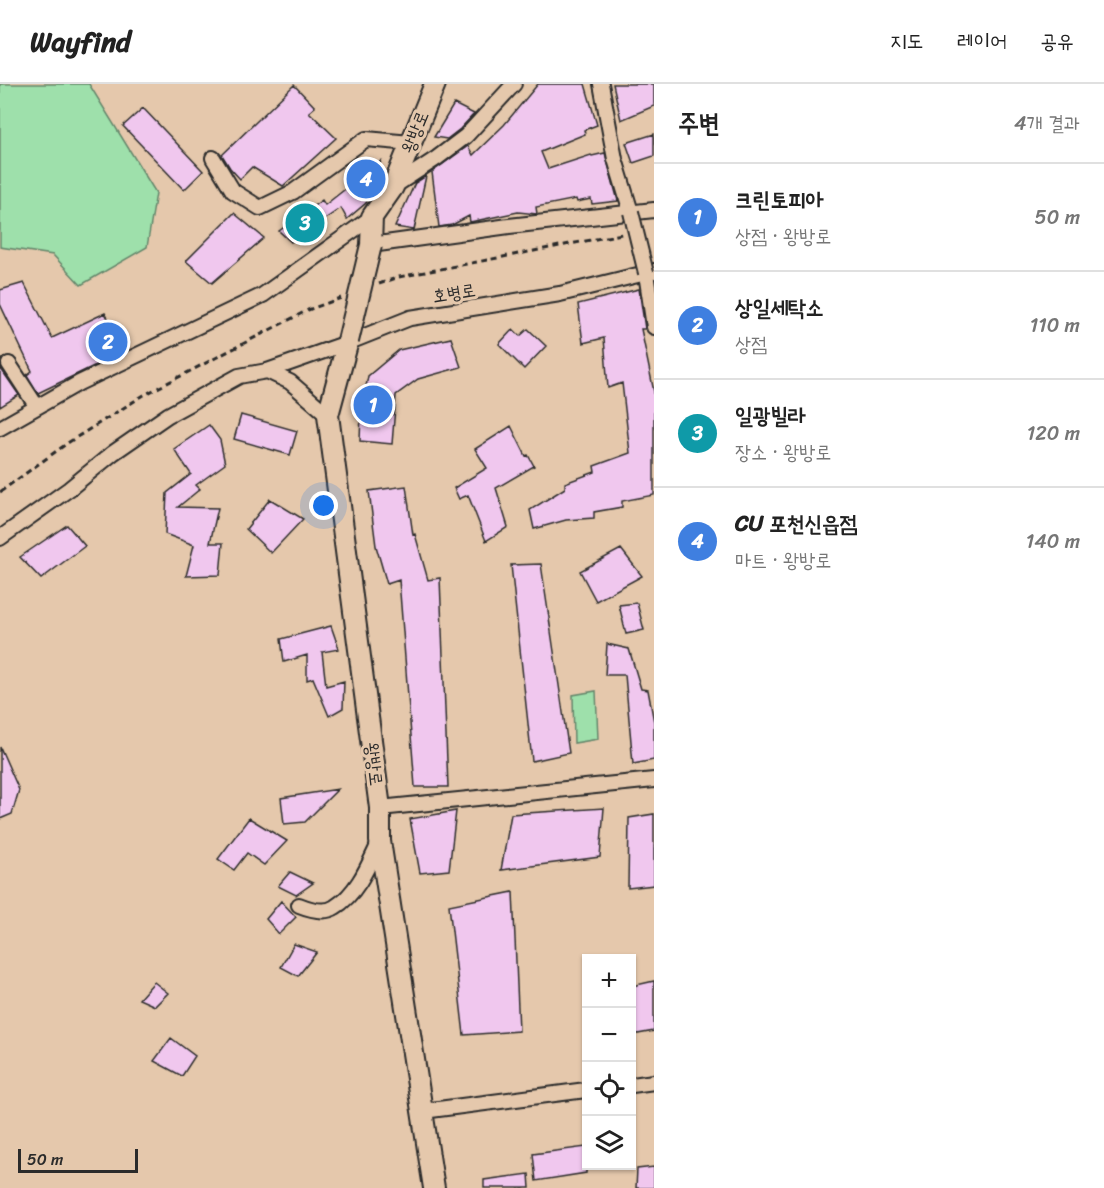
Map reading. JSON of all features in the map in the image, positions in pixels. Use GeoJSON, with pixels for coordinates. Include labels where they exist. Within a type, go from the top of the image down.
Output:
{"type":"FeatureCollection","features":[{"type":"Feature","properties":{"kind":"main road","name":"왕방로"},"geometry":{"type":"LineString","coordinates":[[372,217],[393,187],[435,84]]}},
{"type":"Feature","properties":{"kind":"main road"},"geometry":{"type":"LineString","coordinates":[[371,245],[372,217]]}},
{"type":"Feature","properties":{"kind":"main road","name":"왕방로"},"geometry":{"type":"LineString","coordinates":[[371,245],[328,415],[380,808],[380,841],[434,1188]]}},
{"type":"Feature","properties":{"kind":"street"},"geometry":{"type":"LineString","coordinates":[[393,187],[466,136],[514,84]]}},
{"type":"Feature","properties":{"kind":"street"},"geometry":{"type":"LineString","coordinates":[[601,84],[615,159],[650,272],[654,327]]}},
{"type":"Feature","properties":{"kind":"street"},"geometry":{"type":"LineString","coordinates":[[213,158],[233,190],[260,208],[293,192],[366,139],[411,143]]}},
{"type":"Feature","properties":{"kind":"street"},"geometry":{"type":"LineString","coordinates":[[371,245],[509,226],[654,210]]}},
{"type":"Feature","properties":{"kind":"street"},"geometry":{"type":"LineString","coordinates":[[0,428],[79,383],[263,295],[372,217]]}},
{"type":"Feature","properties":{"kind":"street","name":"호병로"},"geometry":{"type":"LineString","coordinates":[[0,538],[69,489],[113,453],[168,415],[238,376],[267,371],[410,318],[560,294],[650,272]]}},
{"type":"Feature","properties":{"kind":"street"},"geometry":{"type":"LineString","coordinates":[[9,364],[37,407]]}},
{"type":"Feature","properties":{"kind":"street"},"geometry":{"type":"LineString","coordinates":[[267,371],[290,382],[328,415]]}},
{"type":"Feature","properties":{"kind":"street"},"geometry":{"type":"LineString","coordinates":[[380,808],[654,780]]}},
{"type":"Feature","properties":{"kind":"street"},"geometry":{"type":"LineString","coordinates":[[299,905],[315,910],[334,909],[359,884],[380,841]]}},
{"type":"Feature","properties":{"kind":"street"},"geometry":{"type":"LineString","coordinates":[[636,1084],[654,1082]]}},
{"type":"Feature","properties":{"kind":"street"},"geometry":{"type":"LineString","coordinates":[[423,1111],[582,1091]]}},
{"type":"Feature","properties":{"kind":"path"},"geometry":{"type":"LineString","coordinates":[[378,284],[399,277],[632,232]]}},
{"type":"Feature","properties":{"kind":"path"},"geometry":{"type":"LineString","coordinates":[[0,492],[69,442],[144,395],[308,310],[348,295]]}},
{"type":"Feature","properties":{"kind":"green space"},"geometry":{"type":"Polygon","coordinates":[[[0,84],[89,84],[156,193],[147,247],[81,285],[53,255],[0,247],[0,84]]]}},
{"type":"Feature","properties":{"kind":"green space"},"geometry":{"type":"Polygon","coordinates":[[[596,691],[598,739],[574,743],[573,695],[596,691]]]}},
{"type":"Feature","properties":{"kind":"building"},"geometry":{"type":"Polygon","coordinates":[[[538,84],[585,84],[597,125],[584,130],[585,134],[541,152],[548,169],[591,155],[605,153],[618,201],[592,204],[591,199],[577,202],[576,199],[536,207],[537,214],[518,212],[470,222],[469,216],[452,225],[439,227],[432,172],[468,146],[473,155],[504,125],[538,84]]]}},
{"type":"Feature","properties":{"kind":"building"},"geometry":{"type":"Polygon","coordinates":[[[613,84],[654,84],[654,106],[621,120],[613,84]]]}},
{"type":"Feature","properties":{"kind":"building"},"geometry":{"type":"Polygon","coordinates":[[[294,85],[315,107],[309,112],[336,138],[283,186],[252,167],[240,179],[222,155],[294,85]]]}},
{"type":"Feature","properties":{"kind":"building"},"geometry":{"type":"Polygon","coordinates":[[[454,104],[474,114],[447,139],[434,137],[454,104]]]}},
{"type":"Feature","properties":{"kind":"building"},"geometry":{"type":"Polygon","coordinates":[[[143,108],[203,171],[184,190],[123,126],[143,108]]]}},
{"type":"Feature","properties":{"kind":"building"},"geometry":{"type":"Polygon","coordinates":[[[654,134],[654,156],[633,163],[626,143],[654,134]]]}},
{"type":"Feature","properties":{"kind":"building"},"geometry":{"type":"Polygon","coordinates":[[[381,161],[366,203],[347,219],[341,208],[291,242],[279,231],[322,200],[325,205],[381,161]]]}},
{"type":"Feature","properties":{"kind":"building"},"geometry":{"type":"Polygon","coordinates":[[[426,176],[414,230],[395,227],[415,183],[426,176]]]}},
{"type":"Feature","properties":{"kind":"building"},"geometry":{"type":"Polygon","coordinates":[[[234,213],[264,238],[212,283],[186,261],[234,213]]]}},
{"type":"Feature","properties":{"kind":"building"},"geometry":{"type":"Polygon","coordinates":[[[24,283],[52,338],[105,313],[127,350],[38,393],[27,375],[32,371],[0,304],[0,290],[24,283]]]}},
{"type":"Feature","properties":{"kind":"building"},"geometry":{"type":"Polygon","coordinates":[[[639,289],[645,329],[641,329],[654,392],[654,495],[622,501],[622,507],[594,512],[594,518],[566,520],[534,529],[530,510],[565,488],[565,483],[595,472],[594,466],[630,453],[622,383],[608,388],[604,338],[583,343],[578,304],[639,289]]]}},
{"type":"Feature","properties":{"kind":"building"},"geometry":{"type":"Polygon","coordinates":[[[513,329],[520,336],[528,329],[546,346],[524,369],[499,344],[513,329]]]}},
{"type":"Feature","properties":{"kind":"building"},"geometry":{"type":"Polygon","coordinates":[[[451,338],[461,367],[418,379],[396,395],[392,444],[360,441],[361,413],[368,376],[399,350],[451,338]]]}},
{"type":"Feature","properties":{"kind":"building"},"geometry":{"type":"Polygon","coordinates":[[[0,363],[1,369],[19,395],[0,407],[0,363]]]}},
{"type":"Feature","properties":{"kind":"building"},"geometry":{"type":"Polygon","coordinates":[[[241,415],[297,431],[290,455],[234,439],[241,415]]]}},
{"type":"Feature","properties":{"kind":"building"},"geometry":{"type":"Polygon","coordinates":[[[209,425],[220,440],[225,464],[196,485],[200,489],[178,507],[218,508],[210,543],[223,543],[220,575],[186,576],[194,545],[165,534],[167,493],[191,474],[174,449],[209,425]]]}},
{"type":"Feature","properties":{"kind":"building"},"geometry":{"type":"Polygon","coordinates":[[[511,426],[526,456],[528,455],[534,466],[496,488],[508,527],[486,541],[468,495],[459,499],[454,488],[487,468],[475,449],[511,426]]]}},
{"type":"Feature","properties":{"kind":"building"},"geometry":{"type":"Polygon","coordinates":[[[406,486],[413,535],[415,534],[428,580],[440,578],[448,787],[415,787],[399,580],[387,584],[376,546],[369,491],[406,486]]]}},
{"type":"Feature","properties":{"kind":"building"},"geometry":{"type":"Polygon","coordinates":[[[270,499],[303,519],[271,553],[246,529],[270,499]]]}},
{"type":"Feature","properties":{"kind":"building"},"geometry":{"type":"Polygon","coordinates":[[[67,525],[85,546],[41,579],[20,557],[67,525]]]}},
{"type":"Feature","properties":{"kind":"building"},"geometry":{"type":"Polygon","coordinates":[[[621,549],[642,576],[596,601],[580,571],[621,549]]]}},
{"type":"Feature","properties":{"kind":"building"},"geometry":{"type":"Polygon","coordinates":[[[541,564],[569,753],[532,761],[511,565],[541,564]]]}},
{"type":"Feature","properties":{"kind":"building"},"geometry":{"type":"Polygon","coordinates":[[[637,603],[644,630],[626,634],[619,605],[637,603]]]}},
{"type":"Feature","properties":{"kind":"building"},"geometry":{"type":"Polygon","coordinates":[[[331,626],[339,649],[322,652],[326,686],[344,681],[343,708],[329,716],[313,678],[307,680],[307,655],[284,662],[281,639],[331,626]]]}},
{"type":"Feature","properties":{"kind":"building"},"geometry":{"type":"Polygon","coordinates":[[[607,644],[629,649],[641,689],[648,690],[654,722],[654,760],[633,764],[625,675],[605,675],[607,644]]]}},
{"type":"Feature","properties":{"kind":"building"},"geometry":{"type":"Polygon","coordinates":[[[0,747],[19,790],[12,814],[0,819],[0,747]]]}},
{"type":"Feature","properties":{"kind":"building"},"geometry":{"type":"Polygon","coordinates":[[[338,789],[305,822],[284,824],[281,798],[338,789]]]}},
{"type":"Feature","properties":{"kind":"building"},"geometry":{"type":"Polygon","coordinates":[[[604,808],[600,857],[501,870],[511,814],[604,808]]]}},
{"type":"Feature","properties":{"kind":"building"},"geometry":{"type":"Polygon","coordinates":[[[456,811],[449,870],[420,873],[410,819],[456,811]]]}},
{"type":"Feature","properties":{"kind":"building"},"geometry":{"type":"Polygon","coordinates":[[[654,814],[654,885],[628,888],[629,818],[654,814]]]}},
{"type":"Feature","properties":{"kind":"building"},"geometry":{"type":"Polygon","coordinates":[[[249,818],[287,841],[264,865],[247,853],[234,870],[218,859],[249,818]]]}},
{"type":"Feature","properties":{"kind":"building"},"geometry":{"type":"Polygon","coordinates":[[[290,872],[313,883],[296,895],[278,886],[290,872]]]}},
{"type":"Feature","properties":{"kind":"building"},"geometry":{"type":"Polygon","coordinates":[[[513,892],[519,1031],[464,1035],[449,905],[513,892]]]}},
{"type":"Feature","properties":{"kind":"building"},"geometry":{"type":"Polygon","coordinates":[[[281,901],[296,917],[279,934],[266,919],[281,901]]]}},
{"type":"Feature","properties":{"kind":"building"},"geometry":{"type":"Polygon","coordinates":[[[294,944],[317,952],[298,976],[281,967],[294,944]]]}},
{"type":"Feature","properties":{"kind":"building"},"geometry":{"type":"Polygon","coordinates":[[[654,981],[654,1031],[636,1034],[636,985],[654,981]]]}},
{"type":"Feature","properties":{"kind":"building"},"geometry":{"type":"Polygon","coordinates":[[[154,982],[168,993],[155,1006],[139,999],[154,982]]]}},
{"type":"Feature","properties":{"kind":"building"},"geometry":{"type":"Polygon","coordinates":[[[171,1038],[195,1056],[182,1076],[154,1061],[171,1038]]]}},
{"type":"Feature","properties":{"kind":"building"},"geometry":{"type":"Polygon","coordinates":[[[582,1148],[582,1170],[586,1170],[586,1173],[536,1181],[533,1154],[582,1148]]]}},
{"type":"Feature","properties":{"kind":"building"},"geometry":{"type":"Polygon","coordinates":[[[654,1167],[654,1188],[636,1188],[637,1169],[654,1167]]]}},
{"type":"Feature","properties":{"kind":"building"},"geometry":{"type":"Polygon","coordinates":[[[529,1174],[530,1188],[484,1188],[484,1180],[529,1174]]]}},
{"type":"Feature","properties":{"kind":"place","name":"CU 포천신읍점"},"geometry":{"type":"Point","coordinates":[366,179]}},
{"type":"Feature","properties":{"kind":"place","name":"일광빌라"},"geometry":{"type":"Point","coordinates":[305,223]}},
{"type":"Feature","properties":{"kind":"place","name":"상일세탁소"},"geometry":{"type":"Point","coordinates":[108,342]}},
{"type":"Feature","properties":{"kind":"place","name":"크린토피아"},"geometry":{"type":"Point","coordinates":[373,405]}}]}
